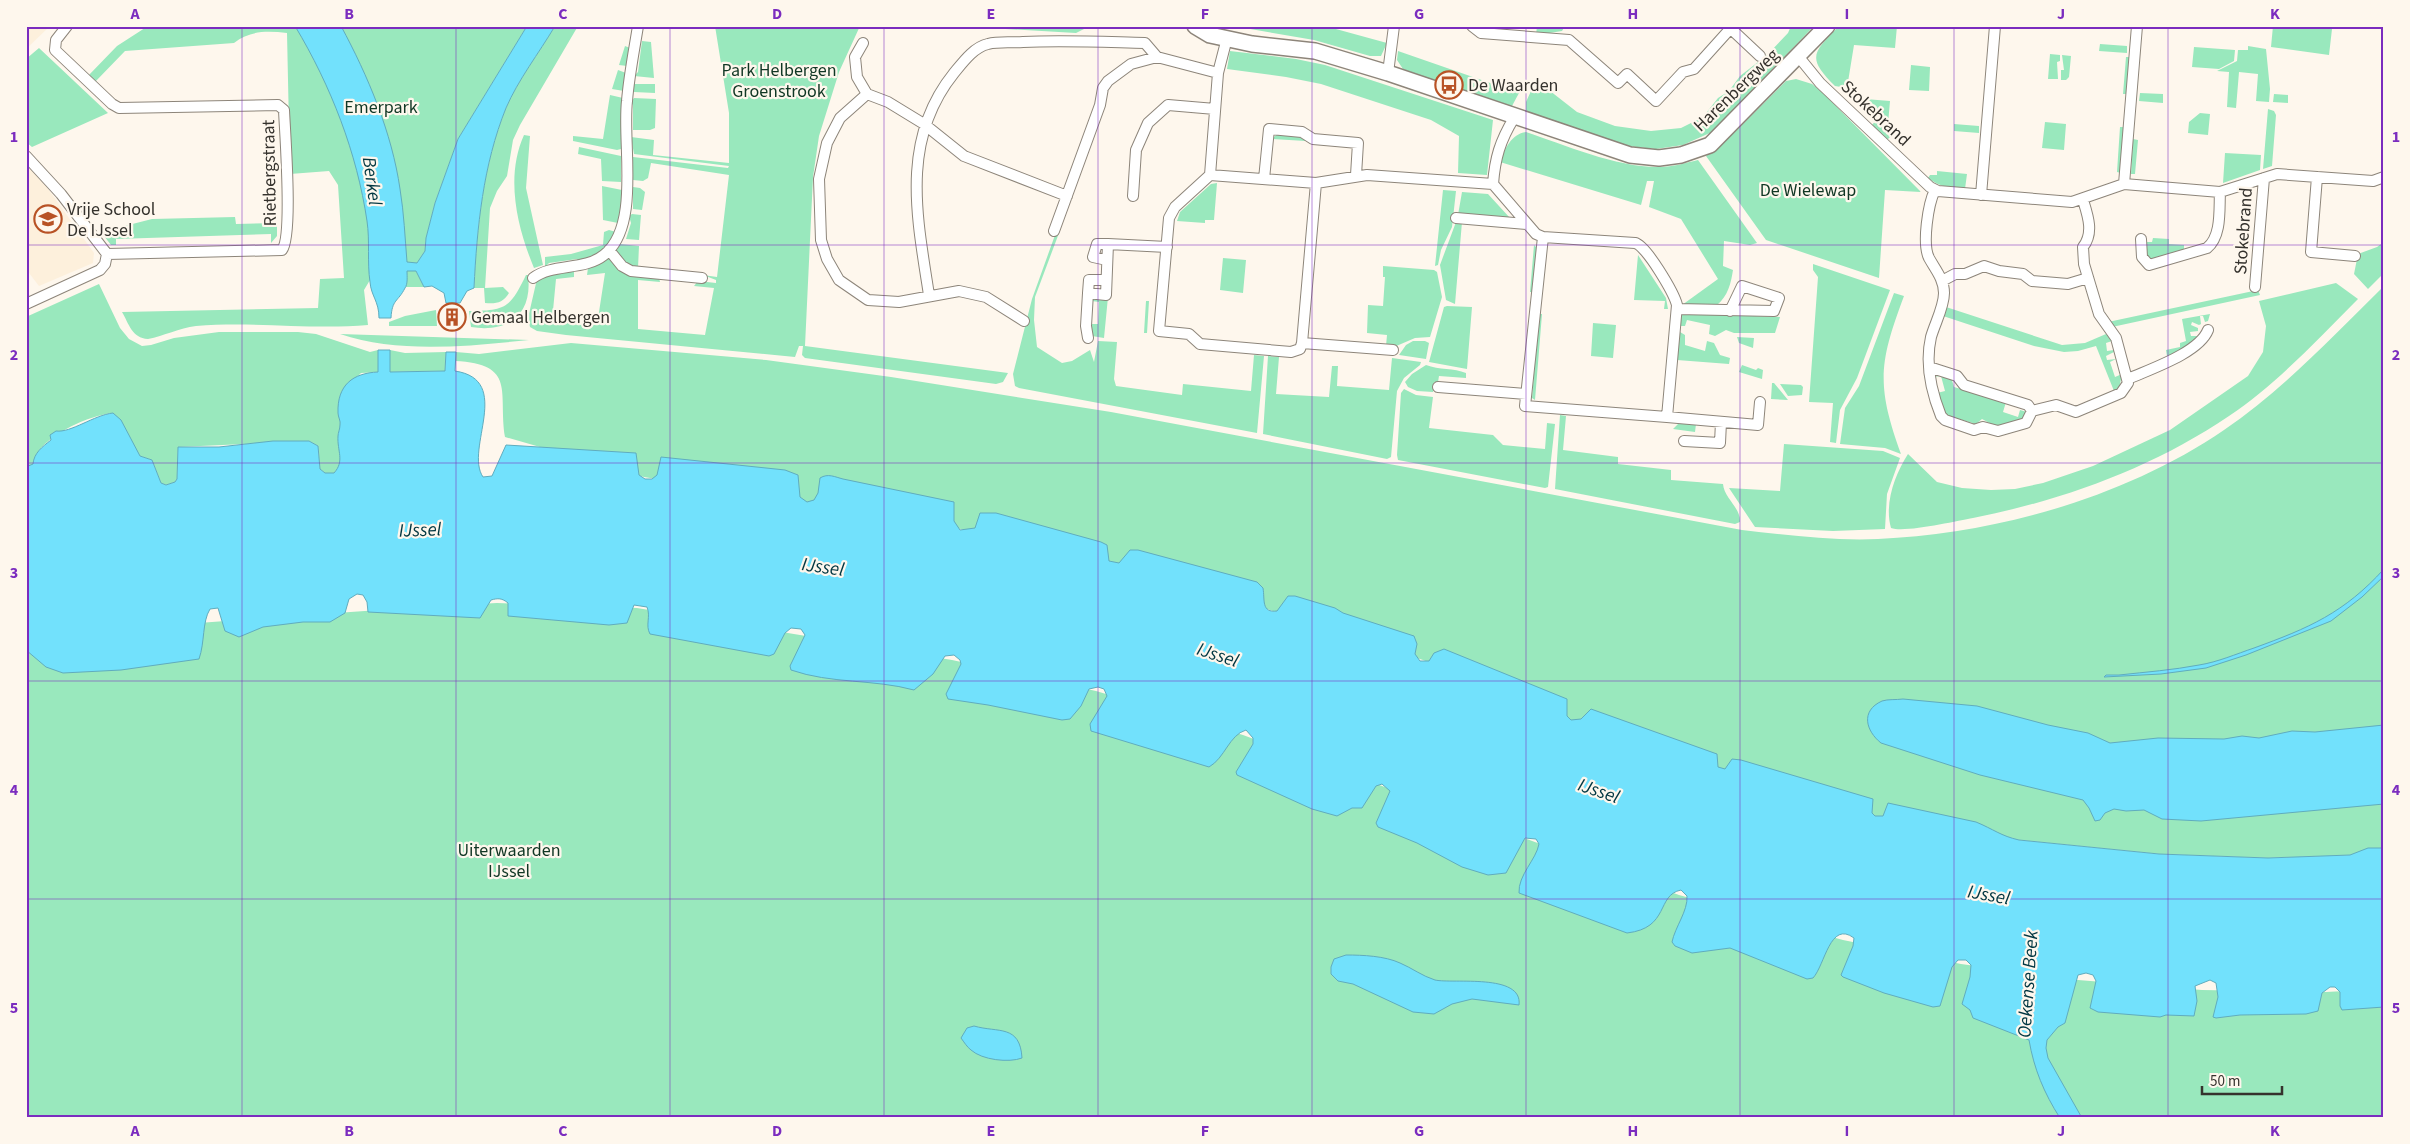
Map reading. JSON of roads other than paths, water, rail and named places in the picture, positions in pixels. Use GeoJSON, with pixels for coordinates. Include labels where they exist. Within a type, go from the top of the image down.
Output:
{"type":"FeatureCollection","features":[{"type":"Feature","properties":{"kind":"street","name":"Rietbergstraat"},"geometry":{"type":"LineString","coordinates":[[67,26],[55,43],[58,54],[119,108],[278,104],[284,110],[287,211],[286,245],[282,250],[107,254]]}},
{"type":"Feature","properties":{"kind":"street"},"geometry":{"type":"LineString","coordinates":[[533,278],[548,271],[596,260],[609,250],[619,236],[625,212],[626,102],[638,26]]}},
{"type":"Feature","properties":{"kind":"street","name":"Harenbergweg"},"geometry":{"type":"LineString","coordinates":[[1195,26],[1210,35],[1252,44],[1315,51],[1388,73],[1514,118],[1630,155],[1659,158],[1680,155],[1710,145],[1827,26]]}},
{"type":"Feature","properties":{"kind":"street","name":"Harenbergweg"},"geometry":{"type":"LineString","coordinates":[[1209,26],[1227,38]]}},
{"type":"Feature","properties":{"kind":"street"},"geometry":{"type":"LineString","coordinates":[[1388,73],[1394,26]]}},
{"type":"Feature","properties":{"kind":"street"},"geometry":{"type":"LineString","coordinates":[[1472,26],[1481,33],[1570,40],[1618,83],[1627,74],[1656,101],[1683,72],[1694,69],[1729,28],[1760,56]]}},
{"type":"Feature","properties":{"kind":"street"},"geometry":{"type":"LineString","coordinates":[[1528,38],[1529,26]]}},
{"type":"Feature","properties":{"kind":"street"},"geometry":{"type":"LineString","coordinates":[[1981,195],[1995,26]]}},
{"type":"Feature","properties":{"kind":"street"},"geometry":{"type":"LineString","coordinates":[[2124,184],[2137,26]]}},
{"type":"Feature","properties":{"kind":"street"},"geometry":{"type":"LineString","coordinates":[[1227,38],[1218,73],[1210,175],[1170,213],[1159,331],[1189,334],[1200,344],[1291,352],[1300,349],[1316,183]]}},
{"type":"Feature","properties":{"kind":"street"},"geometry":{"type":"LineString","coordinates":[[929,295],[919,232],[916,168],[924,124],[942,88],[968,56],[988,44],[1039,41],[1145,43],[1157,57]]}},
{"type":"Feature","properties":{"kind":"street"},"geometry":{"type":"LineString","coordinates":[[863,43],[855,57],[857,77],[868,94],[888,102],[924,124],[964,156],[1067,196]]}},
{"type":"Feature","properties":{"kind":"street","name":"Stokebrand"},"geometry":{"type":"LineString","coordinates":[[1798,56],[1820,83],[1935,190],[2068,202],[2083,200],[2124,184],[2220,192],[2277,174],[2373,181],[2384,177]]}},
{"type":"Feature","properties":{"kind":"street"},"geometry":{"type":"LineString","coordinates":[[1054,231],[1100,105],[1103,88],[1108,81],[1131,64],[1157,57],[1218,73]]}},
{"type":"Feature","properties":{"kind":"street"},"geometry":{"type":"LineString","coordinates":[[868,94],[840,118],[827,143],[818,187],[821,240],[827,259],[839,280],[868,300],[899,302],[959,291],[986,297],[1024,321]]}},
{"type":"Feature","properties":{"kind":"street"},"geometry":{"type":"LineString","coordinates":[[1133,196],[1136,150],[1148,123],[1168,105],[1215,109]]}},
{"type":"Feature","properties":{"kind":"street"},"geometry":{"type":"LineString","coordinates":[[1514,118],[1504,134],[1495,159],[1493,184],[1526,224],[1536,234],[1543,237],[1639,244],[1673,295],[1677,309],[1667,416]]}},
{"type":"Feature","properties":{"kind":"street"},"geometry":{"type":"LineString","coordinates":[[1264,179],[1268,129],[1302,132],[1313,139],[1358,143],[1356,176]]}},
{"type":"Feature","properties":{"kind":"street"},"geometry":{"type":"LineString","coordinates":[[26,156],[61,194],[107,254],[105,264],[100,270],[26,304]]}},
{"type":"Feature","properties":{"kind":"street"},"geometry":{"type":"LineString","coordinates":[[1210,175],[1316,183],[1356,176],[1493,184]]}},
{"type":"Feature","properties":{"kind":"street"},"geometry":{"type":"LineString","coordinates":[[2318,177],[2310,252],[2354,256]]}},
{"type":"Feature","properties":{"kind":"street","name":"Stokebrand"},"geometry":{"type":"LineString","coordinates":[[2255,287],[2264,178]]}},
{"type":"Feature","properties":{"kind":"street"},"geometry":{"type":"LineString","coordinates":[[1935,190],[1930,202],[1926,248],[1928,257],[1942,281],[1944,294],[1931,337],[1929,366],[1938,408],[1945,420],[1974,430],[1983,427],[1998,431],[2026,423],[2032,411],[2056,405],[2076,412],[2121,393],[2127,386],[2128,379],[2120,358],[2116,338],[2098,314],[2088,278],[2083,247],[2088,240],[2090,219],[2083,200]]}},
{"type":"Feature","properties":{"kind":"street","name":"Stokebrand"},"geometry":{"type":"LineString","coordinates":[[2141,239],[2142,257],[2149,265],[2207,248],[2213,242],[2217,233],[2220,192]]}},
{"type":"Feature","properties":{"kind":"street"},"geometry":{"type":"LineString","coordinates":[[1456,218],[1526,224]]}},
{"type":"Feature","properties":{"kind":"street"},"geometry":{"type":"LineString","coordinates":[[1543,237],[1525,406],[1667,416],[1758,425],[1760,402]]}},
{"type":"Feature","properties":{"kind":"street"},"geometry":{"type":"LineString","coordinates":[[1107,260],[1093,257],[1097,244],[1166,247]]}},
{"type":"Feature","properties":{"kind":"street"},"geometry":{"type":"LineString","coordinates":[[1088,338],[1086,326],[1088,293],[1106,295],[1108,244]]}},
{"type":"Feature","properties":{"kind":"street"},"geometry":{"type":"LineString","coordinates":[[609,250],[626,269],[631,271],[702,278]]}},
{"type":"Feature","properties":{"kind":"street"},"geometry":{"type":"LineString","coordinates":[[1942,281],[1955,274],[1965,274],[1984,266],[1999,271],[2023,274],[2032,281],[2068,284],[2088,278]]}},
{"type":"Feature","properties":{"kind":"street"},"geometry":{"type":"LineString","coordinates":[[1677,309],[1730,311]]}},
{"type":"Feature","properties":{"kind":"street"},"geometry":{"type":"LineString","coordinates":[[2128,379],[2188,351],[2206,336],[2208,330]]}},
{"type":"Feature","properties":{"kind":"street"},"geometry":{"type":"LineString","coordinates":[[1302,343],[1393,350]]}},
{"type":"Feature","properties":{"kind":"street"},"geometry":{"type":"LineString","coordinates":[[1929,366],[1957,376],[1964,385],[2028,406],[2032,411]]}},
{"type":"Feature","properties":{"kind":"street"},"geometry":{"type":"LineString","coordinates":[[1438,387],[1526,394]]}},
{"type":"Feature","properties":{"kind":"street"},"geometry":{"type":"LineString","coordinates":[[1684,441],[1720,443],[1721,422]]}},
{"type":"Feature","properties":{"kind":"water","name":"Berkel"},"geometry":{"type":"Polygon","coordinates":[[[295,26],[341,26],[351,45],[378,105],[391,147],[401,198],[407,262],[417,263],[425,251],[426,238],[435,203],[458,139],[527,26],[555,26],[516,87],[498,130],[482,196],[474,288],[467,291],[460,303],[446,303],[444,293],[432,286],[424,287],[416,271],[407,271],[406,286],[394,304],[391,318],[379,318],[378,307],[371,287],[367,221],[357,170],[331,96],[295,26]]]}},
{"type":"Feature","properties":{"kind":"water"},"geometry":{"type":"Polygon","coordinates":[[[378,350],[390,350],[390,372],[445,371],[446,352],[456,352],[455,371],[472,377],[482,387],[485,401],[479,465],[483,477],[492,476],[506,445],[636,453],[639,475],[645,479],[652,479],[657,475],[661,457],[785,470],[798,475],[800,497],[807,502],[814,500],[818,493],[820,478],[831,476],[954,502],[954,521],[960,530],[975,528],[980,513],[996,513],[1101,542],[1107,545],[1109,561],[1119,563],[1130,550],[1138,550],[1257,582],[1263,588],[1265,605],[1268,610],[1277,611],[1288,596],[1295,596],[1335,608],[1343,613],[1414,636],[1417,644],[1415,654],[1420,661],[1429,661],[1434,653],[1444,649],[1567,699],[1567,716],[1571,720],[1581,719],[1591,709],[1717,754],[1718,767],[1725,769],[1732,759],[1741,760],[1873,799],[1872,813],[1875,816],[1883,816],[1888,803],[1976,822],[2019,840],[2159,854],[2268,858],[2350,855],[2368,848],[2384,848],[2384,1007],[2342,1010],[2340,1006],[2340,992],[2335,987],[2330,987],[2322,993],[2318,1011],[2306,1014],[2240,1015],[2216,1018],[2213,1017],[2218,997],[2216,983],[2210,980],[2195,986],[2197,1001],[2194,1016],[2166,1015],[2160,1017],[2098,1012],[2090,1008],[2096,981],[2093,975],[2086,973],[2078,975],[2065,1023],[2058,1027],[2047,1040],[2048,1058],[2082,1118],[2060,1118],[2040,1080],[2029,1040],[1973,1018],[1970,1010],[1962,1004],[1970,977],[1971,965],[1966,960],[1958,960],[1952,967],[1940,1006],[1933,1007],[1884,993],[1843,977],[1841,975],[1853,946],[1854,938],[1846,934],[1839,935],[1834,939],[1813,978],[1807,979],[1730,948],[1692,953],[1675,946],[1672,942],[1687,902],[1687,896],[1681,890],[1673,893],[1668,898],[1656,919],[1650,925],[1641,930],[1627,933],[1519,893],[1521,880],[1539,844],[1536,839],[1525,838],[1506,873],[1488,875],[1462,867],[1417,843],[1378,827],[1376,823],[1390,791],[1382,784],[1376,786],[1362,808],[1352,808],[1337,816],[1312,809],[1237,775],[1236,772],[1253,744],[1253,738],[1246,730],[1235,737],[1219,758],[1209,767],[1091,731],[1090,724],[1107,696],[1104,689],[1098,687],[1089,689],[1081,706],[1070,719],[1062,720],[948,699],[946,694],[961,664],[960,660],[954,655],[945,656],[933,674],[914,690],[884,684],[837,680],[791,670],[790,666],[805,635],[801,629],[791,628],[785,633],[774,654],[769,656],[650,634],[647,607],[634,605],[627,623],[609,625],[508,616],[508,603],[498,599],[491,600],[480,618],[368,612],[367,602],[363,595],[357,594],[349,599],[345,613],[330,622],[303,622],[263,627],[239,637],[225,631],[218,608],[210,609],[207,614],[199,659],[121,670],[63,673],[46,667],[26,650],[26,467],[33,464],[37,453],[51,440],[50,435],[56,431],[69,429],[113,413],[121,420],[140,456],[152,460],[161,483],[166,485],[175,482],[177,479],[178,447],[219,447],[273,441],[309,441],[318,446],[320,469],[325,473],[334,473],[340,460],[338,403],[340,395],[348,382],[354,378],[378,372],[378,350]]]}},
{"type":"Feature","properties":{"kind":"water"},"geometry":{"type":"Polygon","coordinates":[[[2384,569],[2384,576],[2362,597],[2331,621],[2246,655],[2206,668],[2161,674],[2104,677],[2106,675],[2159,671],[2206,664],[2274,641],[2309,626],[2340,608],[2355,597],[2384,569]]]}},
{"type":"Feature","properties":{"kind":"water"},"geometry":{"type":"Polygon","coordinates":[[[1903,699],[1977,706],[2048,725],[2088,733],[2110,743],[2158,738],[2224,739],[2242,736],[2259,738],[2292,731],[2315,732],[2384,725],[2384,804],[2201,821],[2162,819],[2144,810],[2126,811],[2114,809],[2105,813],[2100,820],[2095,821],[2083,800],[1980,775],[1881,743],[1869,727],[1868,716],[1870,710],[1882,701],[1903,699]]]}},
{"type":"Feature","properties":{"kind":"water"},"geometry":{"type":"Polygon","coordinates":[[[1346,955],[1381,957],[1400,963],[1435,980],[1499,984],[1510,988],[1517,995],[1519,1005],[1472,999],[1452,1004],[1434,1014],[1413,1012],[1353,984],[1338,981],[1331,974],[1331,967],[1334,959],[1346,955]]]}},
{"type":"Feature","properties":{"kind":"water"},"geometry":{"type":"Polygon","coordinates":[[[974,1026],[999,1030],[1012,1035],[1017,1040],[1022,1058],[1017,1060],[996,1060],[976,1053],[961,1038],[967,1028],[974,1026]]]}},
{"type":"Feature","properties":{"kind":"place","name":"De Waarden"},"geometry":{"type":"Point","coordinates":[1449,85]}},
{"type":"Feature","properties":{"kind":"place","name":"Vrije School De IJssel"},"geometry":{"type":"Point","coordinates":[48,219]}},
{"type":"Feature","properties":{"kind":"place","name":"Gemaal Helbergen"},"geometry":{"type":"Point","coordinates":[452,317]}},
{"type":"Feature","properties":{"kind":"park label","name":"Park Helbergen Groenstrook"},"geometry":{"type":"Point","coordinates":[779,80]}},
{"type":"Feature","properties":{"kind":"park label","name":"Emerpark"},"geometry":{"type":"Point","coordinates":[381,107]}},
{"type":"Feature","properties":{"kind":"park label","name":"De Wielewap"},"geometry":{"type":"Point","coordinates":[1808,190]}},
{"type":"Feature","properties":{"kind":"park label","name":"Uiterwaarden IJssel"},"geometry":{"type":"Point","coordinates":[509,860]}},
{"type":"Feature","properties":{"kind":"water label","name":"IJssel"},"geometry":{"type":"Point","coordinates":[420,529]}},
{"type":"Feature","properties":{"kind":"water label","name":"IJssel"},"geometry":{"type":"Point","coordinates":[823,566]}},
{"type":"Feature","properties":{"kind":"water label","name":"IJssel"},"geometry":{"type":"Point","coordinates":[1218,654]}},
{"type":"Feature","properties":{"kind":"water label","name":"IJssel"},"geometry":{"type":"Point","coordinates":[1599,790]}},
{"type":"Feature","properties":{"kind":"water label","name":"IJssel"},"geometry":{"type":"Point","coordinates":[1989,894]}},
{"type":"Feature","properties":{"kind":"water label","name":"Oekense Beek"},"geometry":{"type":"Point","coordinates":[2027,984]}}]}
